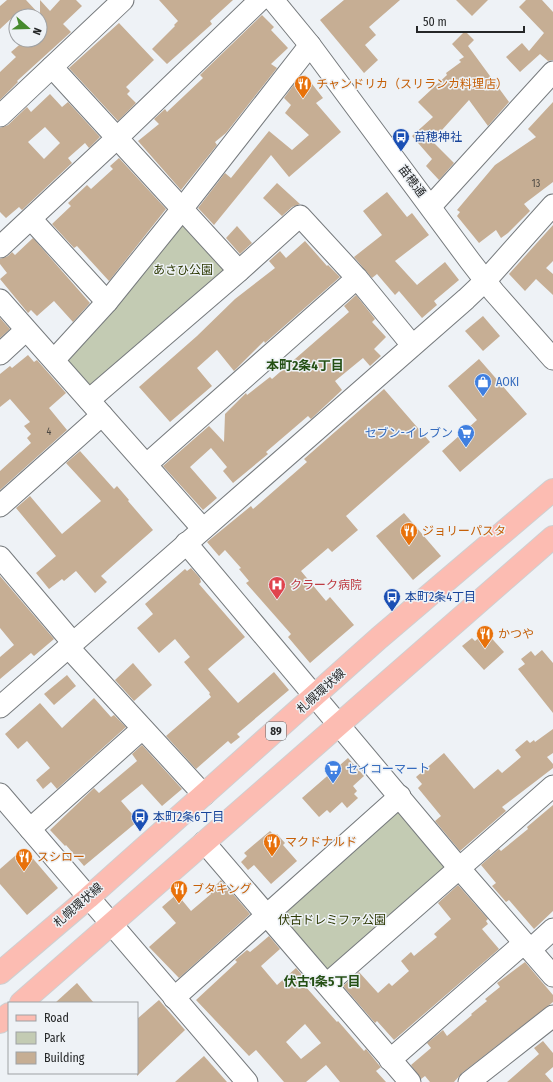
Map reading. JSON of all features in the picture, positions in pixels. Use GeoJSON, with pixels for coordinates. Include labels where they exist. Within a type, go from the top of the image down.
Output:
{"type":"FeatureCollection","features":[{"type":"Feature","properties":{"kind":"main road","name":"札幌環状線"},"geometry":{"type":"LineString","coordinates":[[0,973],[88,898],[379,638],[553,490]]}},
{"type":"Feature","properties":{"kind":"main road"},"geometry":{"type":"LineString","coordinates":[[22,1002],[112,925],[204,842],[553,536]]}},
{"type":"Feature","properties":{"kind":"main road"},"geometry":{"type":"LineString","coordinates":[[0,1022],[8,1015]]}},
{"type":"Feature","properties":{"kind":"street"},"geometry":{"type":"LineString","coordinates":[[0,116],[123,0]]}},
{"type":"Feature","properties":{"kind":"street"},"geometry":{"type":"LineString","coordinates":[[0,247],[118,137],[260,0]]}},
{"type":"Feature","properties":{"kind":"street","name":"苗穂通"},"geometry":{"type":"LineString","coordinates":[[273,0],[310,45],[494,292],[553,359]]}},
{"type":"Feature","properties":{"kind":"street"},"geometry":{"type":"LineString","coordinates":[[54,360],[107,302],[182,209],[310,45]]}},
{"type":"Feature","properties":{"kind":"street"},"geometry":{"type":"LineString","coordinates":[[52,67],[118,137],[239,272]]}},
{"type":"Feature","properties":{"kind":"street"},"geometry":{"type":"LineString","coordinates":[[431,206],[553,72]]}},
{"type":"Feature","properties":{"kind":"street"},"geometry":{"type":"LineString","coordinates":[[4,696],[70,645],[486,280],[553,205]]}},
{"type":"Feature","properties":{"kind":"street"},"geometry":{"type":"LineString","coordinates":[[89,400],[239,272],[300,216],[357,278],[412,345]]}},
{"type":"Feature","properties":{"kind":"street"},"geometry":{"type":"LineString","coordinates":[[31,219],[107,302]]}},
{"type":"Feature","properties":{"kind":"street"},"geometry":{"type":"LineString","coordinates":[[147,464],[357,278]]}},
{"type":"Feature","properties":{"kind":"street"},"geometry":{"type":"LineString","coordinates":[[0,300],[147,464],[203,529]]}},
{"type":"Feature","properties":{"kind":"street"},"geometry":{"type":"LineString","coordinates":[[0,354],[26,330]]}},
{"type":"Feature","properties":{"kind":"street"},"geometry":{"type":"LineString","coordinates":[[0,506],[102,415]]}},
{"type":"Feature","properties":{"kind":"street"},"geometry":{"type":"LineString","coordinates":[[186,543],[459,868],[553,976]]}},
{"type":"Feature","properties":{"kind":"street"},"geometry":{"type":"LineString","coordinates":[[0,557],[70,645],[142,729],[204,795]]}},
{"type":"Feature","properties":{"kind":"street"},"geometry":{"type":"LineString","coordinates":[[30,828],[142,729]]}},
{"type":"Feature","properties":{"kind":"street"},"geometry":{"type":"LineString","coordinates":[[327,984],[553,786]]}},
{"type":"Feature","properties":{"kind":"street"},"geometry":{"type":"LineString","coordinates":[[0,794],[247,1082]]}},
{"type":"Feature","properties":{"kind":"street"},"geometry":{"type":"LineString","coordinates":[[174,998],[400,796]]}},
{"type":"Feature","properties":{"kind":"street"},"geometry":{"type":"LineString","coordinates":[[204,842],[410,1082]]}},
{"type":"Feature","properties":{"kind":"street"},"geometry":{"type":"LineString","coordinates":[[390,1060],[527,946],[553,929]]}},
{"type":"Feature","properties":{"kind":"street"},"geometry":{"type":"LineString","coordinates":[[469,1082],[553,1016]]}},
{"type":"Feature","properties":{"kind":"green space","name":"あさひ公園"},"geometry":{"type":"Polygon","coordinates":[[[185,223],[228,270],[93,392],[66,363],[67,358],[180,224],[185,223]]]}},
{"type":"Feature","properties":{"kind":"green space","name":"伏古ドレミファ公園"},"geometry":{"type":"Polygon","coordinates":[[[397,812],[404,813],[448,864],[328,974],[279,919],[397,812]]]}},
{"type":"Feature","properties":{"kind":"building"},"geometry":{"type":"Polygon","coordinates":[[[7,0],[26,0],[33,8],[8,8],[8,22],[0,29],[0,6],[7,0]]]}},
{"type":"Feature","properties":{"kind":"building"},"geometry":{"type":"Polygon","coordinates":[[[40,0],[47,8],[40,8],[40,0]]]}},
{"type":"Feature","properties":{"kind":"building"},"geometry":{"type":"Polygon","coordinates":[[[60,0],[76,0],[82,6],[63,24],[71,32],[17,81],[18,82],[0,100],[0,72],[16,57],[11,52],[16,48],[48,48],[48,9],[50,11],[60,0]]]}},
{"type":"Feature","properties":{"kind":"building"},"geometry":{"type":"Polygon","coordinates":[[[159,0],[233,0],[210,21],[212,24],[167,64],[152,49],[175,26],[174,25],[178,21],[159,0]]]}},
{"type":"Feature","properties":{"kind":"building"},"geometry":{"type":"Polygon","coordinates":[[[344,0],[400,0],[369,27],[376,35],[365,45],[378,60],[364,73],[320,20],[344,0]]]}},
{"type":"Feature","properties":{"kind":"building"},"geometry":{"type":"Polygon","coordinates":[[[456,0],[488,0],[472,16],[456,0]]]}},
{"type":"Feature","properties":{"kind":"building"},"geometry":{"type":"Polygon","coordinates":[[[526,0],[542,0],[553,12],[553,60],[548,61],[540,54],[520,72],[506,57],[522,43],[529,51],[544,33],[519,7],[526,0]]]}},
{"type":"Feature","properties":{"kind":"building"},"geometry":{"type":"Polygon","coordinates":[[[262,15],[274,27],[271,30],[288,48],[271,64],[277,68],[226,133],[215,142],[217,145],[181,190],[138,141],[159,124],[154,119],[165,109],[167,112],[203,78],[200,75],[262,15]]]}},
{"type":"Feature","properties":{"kind":"building"},"geometry":{"type":"Polygon","coordinates":[[[119,23],[154,60],[126,87],[130,91],[127,94],[136,103],[118,121],[69,68],[119,23]]]}},
{"type":"Feature","properties":{"kind":"building"},"geometry":{"type":"Polygon","coordinates":[[[465,31],[474,40],[468,46],[509,102],[488,126],[469,100],[432,141],[454,163],[439,180],[426,166],[432,159],[412,136],[433,117],[418,102],[447,75],[446,73],[461,62],[459,60],[464,57],[452,44],[465,31]]]}},
{"type":"Feature","properties":{"kind":"building"},"geometry":{"type":"Polygon","coordinates":[[[305,75],[323,98],[316,103],[341,132],[289,177],[271,155],[214,225],[198,208],[225,173],[231,178],[269,131],[292,150],[309,135],[285,113],[291,105],[284,98],[298,79],[305,75]]]}},
{"type":"Feature","properties":{"kind":"building"},"geometry":{"type":"Polygon","coordinates":[[[50,94],[62,107],[68,102],[100,137],[89,148],[85,143],[68,158],[72,163],[22,210],[19,207],[6,218],[0,212],[0,128],[8,125],[27,107],[31,112],[50,94]],[[45,127],[28,142],[44,159],[60,143],[45,127]]]}},
{"type":"Feature","properties":{"kind":"building"},"geometry":{"type":"Polygon","coordinates":[[[553,102],[553,182],[524,204],[530,211],[508,233],[501,238],[496,230],[479,243],[457,216],[460,212],[457,210],[495,165],[536,137],[528,129],[553,102]]]}},
{"type":"Feature","properties":{"kind":"building"},"geometry":{"type":"Polygon","coordinates":[[[119,158],[166,209],[109,281],[77,246],[74,248],[52,224],[71,206],[68,203],[87,185],[91,189],[113,169],[110,166],[119,158]]]}},
{"type":"Feature","properties":{"kind":"building"},"geometry":{"type":"Polygon","coordinates":[[[277,183],[300,204],[292,207],[282,216],[263,198],[277,183]]]}},
{"type":"Feature","properties":{"kind":"building"},"geometry":{"type":"Polygon","coordinates":[[[387,192],[407,217],[412,213],[429,235],[395,261],[417,285],[445,262],[459,280],[434,301],[437,305],[422,318],[399,291],[395,295],[377,274],[372,278],[354,257],[382,235],[363,211],[387,192]]]}},
{"type":"Feature","properties":{"kind":"building"},"geometry":{"type":"Polygon","coordinates":[[[553,225],[553,261],[546,268],[553,274],[553,295],[536,279],[525,291],[509,274],[553,225]]]}},
{"type":"Feature","properties":{"kind":"building"},"geometry":{"type":"Polygon","coordinates":[[[237,226],[252,243],[240,254],[226,238],[237,226]]]}},
{"type":"Feature","properties":{"kind":"building"},"geometry":{"type":"Polygon","coordinates":[[[33,238],[90,303],[73,322],[54,301],[37,316],[31,310],[28,313],[0,279],[7,273],[0,264],[0,259],[8,256],[12,252],[15,255],[33,238]]]}},
{"type":"Feature","properties":{"kind":"building"},"geometry":{"type":"Polygon","coordinates":[[[305,241],[327,266],[328,265],[340,277],[265,343],[264,341],[234,371],[217,350],[197,368],[212,386],[170,422],[139,387],[197,336],[235,299],[275,268],[269,261],[280,251],[286,258],[305,241]]]}},
{"type":"Feature","properties":{"kind":"building"},"geometry":{"type":"Polygon","coordinates":[[[356,295],[375,319],[372,322],[386,337],[374,349],[381,356],[370,366],[363,358],[335,381],[342,390],[311,419],[308,416],[266,452],[268,454],[233,483],[223,471],[227,467],[211,448],[190,467],[217,498],[203,510],[163,466],[209,426],[224,442],[225,414],[246,393],[247,395],[270,377],[272,379],[349,312],[344,306],[356,295]]]}},
{"type":"Feature","properties":{"kind":"building"},"geometry":{"type":"Polygon","coordinates":[[[483,316],[500,336],[483,351],[465,331],[483,316]]]}},
{"type":"Feature","properties":{"kind":"building"},"geometry":{"type":"Polygon","coordinates":[[[0,318],[10,329],[0,338],[0,318]]]}},
{"type":"Feature","properties":{"kind":"building"},"geometry":{"type":"Polygon","coordinates":[[[28,355],[34,362],[37,360],[66,393],[49,408],[67,430],[0,490],[0,471],[31,443],[27,438],[31,434],[24,426],[30,422],[10,399],[0,407],[0,374],[10,366],[12,368],[28,355]]]}},
{"type":"Feature","properties":{"kind":"building"},"geometry":{"type":"Polygon","coordinates":[[[479,359],[527,414],[460,472],[442,451],[477,420],[448,386],[479,359]]]}},
{"type":"Feature","properties":{"kind":"building"},"geometry":{"type":"Polygon","coordinates":[[[384,389],[430,442],[346,516],[358,530],[332,552],[328,548],[301,571],[326,601],[330,597],[354,625],[310,663],[288,637],[291,634],[246,583],[249,581],[239,569],[241,568],[225,550],[219,556],[207,542],[251,506],[253,509],[307,462],[304,459],[384,389]]]}},
{"type":"Feature","properties":{"kind":"building"},"geometry":{"type":"Polygon","coordinates":[[[80,451],[114,489],[117,486],[153,530],[101,576],[107,582],[95,593],[76,571],[64,581],[62,579],[49,589],[36,573],[56,556],[16,508],[30,496],[62,534],[101,501],[66,463],[80,451]]]}},
{"type":"Feature","properties":{"kind":"building","name":"ジョリーパスタ"},"geometry":{"type":"Polygon","coordinates":[[[404,513],[441,556],[413,580],[376,536],[404,513]]]}},
{"type":"Feature","properties":{"kind":"building"},"geometry":{"type":"Polygon","coordinates":[[[191,568],[200,578],[201,582],[199,584],[245,637],[208,669],[238,703],[274,672],[289,690],[237,734],[240,737],[231,744],[228,741],[196,769],[166,736],[211,697],[209,694],[210,693],[184,662],[190,657],[175,639],[159,653],[137,628],[153,614],[145,604],[185,569],[187,571],[191,568]]]}},
{"type":"Feature","properties":{"kind":"building"},"geometry":{"type":"Polygon","coordinates":[[[0,576],[54,639],[34,656],[31,653],[0,679],[0,657],[14,645],[0,628],[0,576]]]}},
{"type":"Feature","properties":{"kind":"building"},"geometry":{"type":"Polygon","coordinates":[[[486,632],[504,652],[484,670],[462,646],[472,638],[475,641],[486,632]]]}},
{"type":"Feature","properties":{"kind":"building"},"geometry":{"type":"Polygon","coordinates":[[[542,650],[553,663],[553,713],[518,669],[525,664],[521,659],[531,651],[535,656],[542,650]]]}},
{"type":"Feature","properties":{"kind":"building"},"geometry":{"type":"Polygon","coordinates":[[[133,663],[152,685],[134,701],[115,680],[133,663]]]}},
{"type":"Feature","properties":{"kind":"building"},"geometry":{"type":"Polygon","coordinates":[[[67,675],[76,686],[54,705],[44,694],[67,675]]]}},
{"type":"Feature","properties":{"kind":"building"},"geometry":{"type":"Polygon","coordinates":[[[94,698],[111,717],[114,715],[126,727],[57,789],[51,782],[43,789],[36,780],[50,768],[27,741],[18,749],[5,734],[40,703],[62,728],[94,698]]]}},
{"type":"Feature","properties":{"kind":"building"},"geometry":{"type":"Polygon","coordinates":[[[553,729],[553,753],[547,757],[553,764],[553,768],[502,807],[506,811],[460,851],[435,821],[441,816],[418,788],[422,784],[416,777],[444,753],[474,789],[498,769],[502,773],[521,757],[515,750],[527,740],[530,743],[534,740],[535,742],[553,729]]]}},
{"type":"Feature","properties":{"kind":"building"},"geometry":{"type":"Polygon","coordinates":[[[142,745],[182,789],[162,806],[142,784],[121,801],[138,821],[84,866],[66,845],[65,846],[50,830],[94,788],[99,793],[137,761],[132,754],[142,745]]]}},
{"type":"Feature","properties":{"kind":"building"},"geometry":{"type":"Polygon","coordinates":[[[348,758],[364,776],[353,786],[357,791],[354,794],[358,798],[347,808],[342,802],[330,813],[327,810],[319,817],[302,798],[348,758]]]}},
{"type":"Feature","properties":{"kind":"building"},"geometry":{"type":"Polygon","coordinates":[[[553,805],[553,911],[534,929],[509,900],[506,902],[492,886],[496,883],[481,865],[499,849],[501,851],[528,829],[527,827],[553,805]]]}},
{"type":"Feature","properties":{"kind":"building"},"geometry":{"type":"Polygon","coordinates":[[[270,831],[275,836],[277,834],[285,843],[283,845],[297,861],[271,884],[254,865],[248,870],[241,862],[247,856],[244,853],[270,831]]]}},
{"type":"Feature","properties":{"kind":"building"},"geometry":{"type":"Polygon","coordinates":[[[24,848],[58,888],[27,915],[0,884],[0,869],[24,848]]]}},
{"type":"Feature","properties":{"kind":"building"},"geometry":{"type":"Polygon","coordinates":[[[221,880],[250,914],[179,978],[149,947],[176,923],[162,907],[177,894],[191,911],[211,894],[209,892],[221,880]]]}},
{"type":"Feature","properties":{"kind":"building"},"geometry":{"type":"Polygon","coordinates":[[[458,885],[488,919],[486,921],[488,924],[482,929],[499,949],[394,1040],[377,1021],[375,1023],[343,986],[359,972],[378,993],[389,983],[392,986],[409,971],[401,961],[411,952],[414,956],[437,937],[434,934],[451,919],[438,903],[458,885]]]}},
{"type":"Feature","properties":{"kind":"building"},"geometry":{"type":"Polygon","coordinates":[[[269,936],[280,949],[261,966],[277,985],[296,968],[309,983],[305,986],[364,1051],[366,1049],[381,1067],[376,1071],[386,1082],[340,1082],[326,1065],[306,1082],[284,1082],[256,1050],[249,1056],[196,1000],[237,962],[235,960],[247,950],[250,952],[269,936]],[[305,1024],[286,1042],[301,1059],[321,1043],[305,1024]]]}},
{"type":"Feature","properties":{"kind":"building"},"geometry":{"type":"Polygon","coordinates":[[[525,962],[553,995],[553,1002],[462,1073],[454,1082],[430,1082],[425,1076],[421,1079],[411,1065],[431,1048],[427,1043],[443,1030],[447,1036],[487,1001],[485,999],[500,987],[497,983],[525,962]]]}},
{"type":"Feature","properties":{"kind":"building"},"geometry":{"type":"Polygon","coordinates":[[[77,983],[93,1002],[56,1002],[77,983]]]}},
{"type":"Feature","properties":{"kind":"building"},"geometry":{"type":"Polygon","coordinates":[[[159,1000],[185,1030],[137,1076],[138,1074],[138,1018],[159,1000]]]}},
{"type":"Feature","properties":{"kind":"building"},"geometry":{"type":"Polygon","coordinates":[[[543,1041],[553,1053],[553,1067],[545,1074],[552,1082],[507,1082],[539,1054],[534,1048],[543,1041]]]}},
{"type":"Feature","properties":{"kind":"building"},"geometry":{"type":"Polygon","coordinates":[[[204,1056],[227,1082],[175,1082],[204,1056]]]}},
{"type":"Feature","properties":{"kind":"place","name":"チャンドリカ（スリランカ料理店）"},"geometry":{"type":"Point","coordinates":[303,99]}},
{"type":"Feature","properties":{"kind":"place","name":"苗穂神社"},"geometry":{"type":"Point","coordinates":[401,152]}},
{"type":"Feature","properties":{"kind":"place","name":"AOKI"},"geometry":{"type":"Point","coordinates":[483,397]}},
{"type":"Feature","properties":{"kind":"place","name":"セブン-イレブン"},"geometry":{"type":"Point","coordinates":[466,448]}},
{"type":"Feature","properties":{"kind":"place","name":"ジョリーパスタ"},"geometry":{"type":"Point","coordinates":[409,546]}},
{"type":"Feature","properties":{"kind":"place","name":"クラーク病院"},"geometry":{"type":"Point","coordinates":[277,600]}},
{"type":"Feature","properties":{"kind":"place","name":"本町2条4丁目"},"geometry":{"type":"Point","coordinates":[392,612]}},
{"type":"Feature","properties":{"kind":"place","name":"かつや"},"geometry":{"type":"Point","coordinates":[485,649]}},
{"type":"Feature","properties":{"kind":"place","name":"セイコーマート"},"geometry":{"type":"Point","coordinates":[333,784]}},
{"type":"Feature","properties":{"kind":"place","name":"本町2条6丁目"},"geometry":{"type":"Point","coordinates":[140,832]}},
{"type":"Feature","properties":{"kind":"place","name":"マクドナルド"},"geometry":{"type":"Point","coordinates":[272,857]}},
{"type":"Feature","properties":{"kind":"place","name":"スシロー"},"geometry":{"type":"Point","coordinates":[24,872]}},
{"type":"Feature","properties":{"kind":"place","name":"ブタキング"},"geometry":{"type":"Point","coordinates":[179,904]}},
{"type":"Feature","properties":{"kind":"district","name":"本町2条4丁目"},"geometry":{"type":"Point","coordinates":[305,365]}},
{"type":"Feature","properties":{"kind":"district","name":"伏古1条5丁目"},"geometry":{"type":"Point","coordinates":[322,981]}}]}
